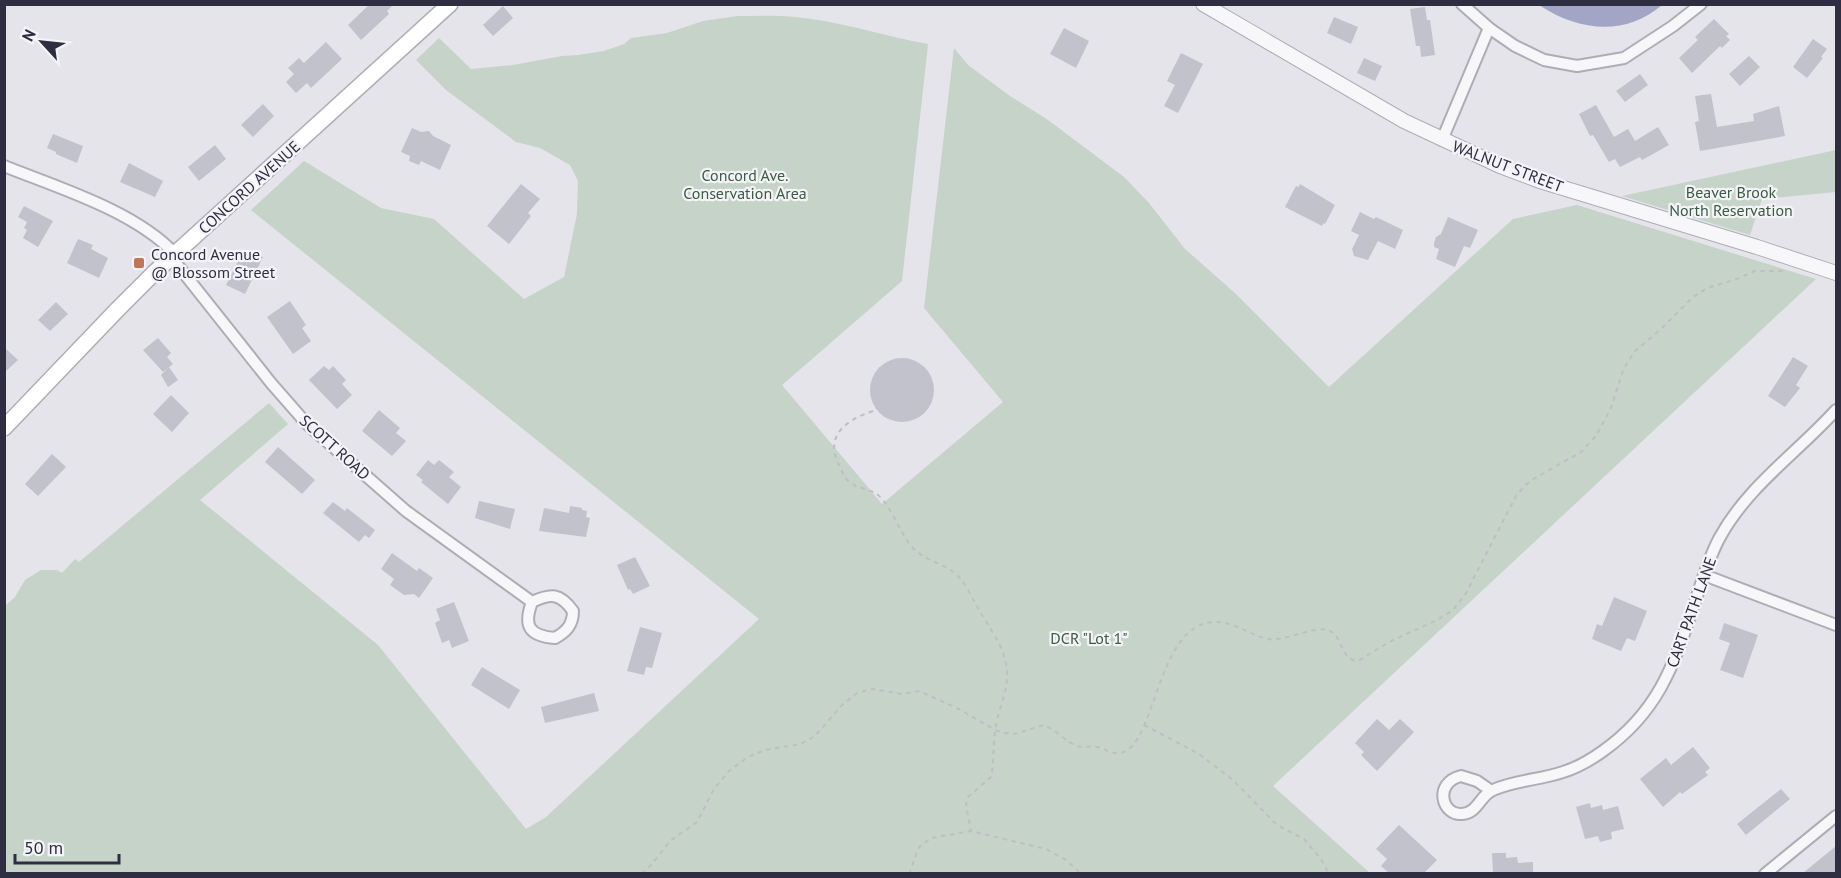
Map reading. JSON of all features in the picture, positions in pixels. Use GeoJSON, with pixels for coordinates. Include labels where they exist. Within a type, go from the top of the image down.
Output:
{"type":"FeatureCollection","features":[{"type":"Feature","properties":{"kind":"main road","name":"CONCORD AVENUE"},"geometry":{"type":"LineString","coordinates":[[4,428],[117,310],[173,256],[450,4]]}},
{"type":"Feature","properties":{"kind":"street","name":"WALNUT STREET"},"geometry":{"type":"LineString","coordinates":[[1203,4],[1400,119],[1480,157],[1533,179],[1836,273]]}},
{"type":"Feature","properties":{"kind":"street"},"geometry":{"type":"LineString","coordinates":[[1461,4],[1515,46],[1544,60],[1577,66],[1624,58],[1673,26],[1701,4]]}},
{"type":"Feature","properties":{"kind":"street"},"geometry":{"type":"LineString","coordinates":[[1442,140],[1489,28]]}},
{"type":"Feature","properties":{"kind":"street","name":"SCOTT ROAD"},"geometry":{"type":"LineString","coordinates":[[4,166],[126,219],[156,236],[271,383],[306,423],[406,511],[532,603]]}},
{"type":"Feature","properties":{"kind":"street","name":"CART PATH LANE"},"geometry":{"type":"LineString","coordinates":[[1490,790],[1564,772],[1602,752],[1632,728],[1654,700],[1673,667],[1710,555],[1721,535],[1748,497],[1836,411]]}},
{"type":"Feature","properties":{"kind":"street"},"geometry":{"type":"LineString","coordinates":[[1704,575],[1836,625]]}},
{"type":"Feature","properties":{"kind":"street"},"geometry":{"type":"LineString","coordinates":[[545,596],[563,599],[573,611],[573,619],[563,633],[555,638],[544,637],[528,626],[527,615],[532,603],[545,596]]}},
{"type":"Feature","properties":{"kind":"street"},"geometry":{"type":"LineString","coordinates":[[1765,873],[1836,816]]}},
{"type":"Feature","properties":{"kind":"path"},"geometry":{"type":"LineString","coordinates":[[642,873],[670,841],[697,822],[714,789],[729,771],[748,757],[801,744],[815,736],[843,704],[857,693],[872,689],[902,694],[919,691],[959,709],[995,730],[1014,734],[1044,725],[1074,745],[1095,746],[1115,754],[1125,752],[1132,746],[1144,725],[1179,642],[1194,628],[1214,622],[1230,624],[1266,638],[1280,640],[1320,629],[1329,630],[1336,636],[1343,652],[1355,661],[1435,621],[1452,611],[1465,595],[1517,494],[1530,481],[1581,452],[1596,436],[1611,408],[1623,370],[1634,352],[1693,297],[1707,288],[1755,271],[1787,271]]}},
{"type":"Feature","properties":{"kind":"path"},"geometry":{"type":"LineString","coordinates":[[873,411],[855,417],[843,426],[834,448],[836,460],[847,480],[879,496],[912,547],[921,555],[948,567],[960,578],[1000,647],[1007,670],[1006,692],[995,730],[991,777],[968,797],[966,805],[971,831]]}},
{"type":"Feature","properties":{"kind":"path"},"geometry":{"type":"LineString","coordinates":[[1144,725],[1199,754],[1233,780],[1277,825],[1304,838],[1329,873]]}},
{"type":"Feature","properties":{"kind":"path"},"geometry":{"type":"LineString","coordinates":[[909,873],[919,847],[931,838],[971,831],[1046,849],[1066,860],[1081,873]]}},
{"type":"Feature","properties":{"kind":"green space"},"geometry":{"type":"Polygon","coordinates":[[[738,16],[812,19],[928,44],[902,281],[782,385],[882,504],[1003,402],[924,308],[954,48],[968,65],[1048,120],[1124,177],[1149,203],[1185,249],[1236,294],[1329,387],[1513,219],[1577,205],[1816,279],[1273,786],[1370,873],[5,873],[5,606],[15,597],[25,580],[41,570],[57,570],[62,573],[75,559],[79,562],[269,403],[288,424],[200,500],[378,645],[526,829],[546,817],[759,619],[251,210],[304,161],[381,208],[434,219],[524,299],[564,277],[577,214],[578,181],[570,165],[540,148],[516,142],[446,90],[416,60],[439,38],[471,69],[604,51],[624,44],[631,38],[667,33],[703,21],[738,16]]]}},
{"type":"Feature","properties":{"kind":"green space","name":"Beaver Brook North Reservation"},"geometry":{"type":"Polygon","coordinates":[[[1836,150],[1836,192],[1762,199],[1750,235],[1622,196],[1836,150]]]}},
{"type":"Feature","properties":{"kind":"water"},"geometry":{"type":"Polygon","coordinates":[[[1539,5],[1662,5],[1633,22],[1601,27],[1569,20],[1539,5]]]}},
{"type":"Feature","properties":{"kind":"building"},"geometry":{"type":"Polygon","coordinates":[[[370,4],[394,4],[387,11],[389,14],[361,40],[348,25],[370,4]]]}},
{"type":"Feature","properties":{"kind":"building"},"geometry":{"type":"Polygon","coordinates":[[[503,6],[513,18],[493,36],[483,25],[503,6]]]}},
{"type":"Feature","properties":{"kind":"building"},"geometry":{"type":"Polygon","coordinates":[[[1425,7],[1427,20],[1430,20],[1435,55],[1421,57],[1420,46],[1416,46],[1410,9],[1425,7]]]}},
{"type":"Feature","properties":{"kind":"building"},"geometry":{"type":"Polygon","coordinates":[[[1334,17],[1358,27],[1351,44],[1327,33],[1334,17]]]}},
{"type":"Feature","properties":{"kind":"building"},"geometry":{"type":"Polygon","coordinates":[[[1714,19],[1729,34],[1726,36],[1730,40],[1722,48],[1720,46],[1692,73],[1679,58],[1698,40],[1695,37],[1714,19]]]}},
{"type":"Feature","properties":{"kind":"building"},"geometry":{"type":"Polygon","coordinates":[[[1064,28],[1089,41],[1076,68],[1050,54],[1064,28]]]}},
{"type":"Feature","properties":{"kind":"building"},"geometry":{"type":"Polygon","coordinates":[[[1813,39],[1827,49],[1821,57],[1823,58],[1807,78],[1793,67],[1813,39]]]}},
{"type":"Feature","properties":{"kind":"building"},"geometry":{"type":"Polygon","coordinates":[[[326,42],[342,59],[311,88],[307,83],[296,93],[286,82],[294,74],[288,68],[299,58],[304,63],[326,42]]]}},
{"type":"Feature","properties":{"kind":"building"},"geometry":{"type":"Polygon","coordinates":[[[1181,53],[1203,64],[1178,113],[1164,106],[1175,85],[1167,81],[1181,53]]]}},
{"type":"Feature","properties":{"kind":"building"},"geometry":{"type":"Polygon","coordinates":[[[1749,56],[1760,67],[1740,86],[1729,74],[1749,56]]]}},
{"type":"Feature","properties":{"kind":"building"},"geometry":{"type":"Polygon","coordinates":[[[1364,58],[1382,66],[1375,81],[1357,73],[1364,58]]]}},
{"type":"Feature","properties":{"kind":"building"},"geometry":{"type":"Polygon","coordinates":[[[1640,74],[1648,85],[1625,102],[1616,91],[1640,74]]]}},
{"type":"Feature","properties":{"kind":"building"},"geometry":{"type":"Polygon","coordinates":[[[1711,94],[1717,127],[1754,121],[1753,114],[1779,106],[1785,136],[1700,151],[1695,122],[1699,121],[1695,96],[1711,94]]]}},
{"type":"Feature","properties":{"kind":"building"},"geometry":{"type":"Polygon","coordinates":[[[263,104],[274,116],[253,137],[241,125],[263,104]]]}},
{"type":"Feature","properties":{"kind":"building"},"geometry":{"type":"Polygon","coordinates":[[[1596,105],[1614,137],[1628,129],[1635,141],[1658,127],[1669,145],[1642,160],[1640,157],[1620,167],[1615,159],[1609,162],[1593,135],[1590,136],[1579,114],[1596,105]]]}},
{"type":"Feature","properties":{"kind":"building"},"geometry":{"type":"Polygon","coordinates":[[[412,128],[421,132],[429,131],[433,136],[451,145],[440,170],[421,161],[419,165],[409,161],[410,156],[401,152],[412,128]]]}},
{"type":"Feature","properties":{"kind":"building"},"geometry":{"type":"Polygon","coordinates":[[[53,134],[83,146],[77,163],[47,148],[53,134]]]}},
{"type":"Feature","properties":{"kind":"building"},"geometry":{"type":"Polygon","coordinates":[[[215,145],[226,159],[199,181],[188,167],[215,145]]]}},
{"type":"Feature","properties":{"kind":"building"},"geometry":{"type":"Polygon","coordinates":[[[129,163],[163,181],[155,197],[120,182],[129,163]]]}},
{"type":"Feature","properties":{"kind":"building"},"geometry":{"type":"Polygon","coordinates":[[[521,184],[540,199],[528,213],[531,216],[509,244],[487,226],[521,184]]]}},
{"type":"Feature","properties":{"kind":"building"},"geometry":{"type":"Polygon","coordinates":[[[1300,184],[1335,205],[1322,226],[1285,207],[1296,186],[1299,187],[1300,184]]]}},
{"type":"Feature","properties":{"kind":"building"},"geometry":{"type":"Polygon","coordinates":[[[24,206],[53,221],[38,247],[23,238],[27,230],[24,228],[27,222],[18,217],[24,206]]]}},
{"type":"Feature","properties":{"kind":"building"},"geometry":{"type":"Polygon","coordinates":[[[1360,212],[1403,230],[1395,249],[1378,241],[1368,260],[1354,256],[1352,249],[1359,235],[1351,231],[1360,212]]]}},
{"type":"Feature","properties":{"kind":"building"},"geometry":{"type":"Polygon","coordinates":[[[1448,217],[1478,230],[1470,248],[1464,246],[1455,267],[1436,259],[1439,249],[1434,247],[1436,237],[1441,234],[1448,217]]]}},
{"type":"Feature","properties":{"kind":"building"},"geometry":{"type":"Polygon","coordinates":[[[78,239],[93,245],[91,249],[108,258],[99,278],[67,263],[78,239]]]}},
{"type":"Feature","properties":{"kind":"building"},"geometry":{"type":"Polygon","coordinates":[[[249,250],[263,257],[245,294],[226,285],[241,255],[245,257],[249,250]]]}},
{"type":"Feature","properties":{"kind":"building"},"geometry":{"type":"Polygon","coordinates":[[[290,301],[306,325],[302,328],[311,341],[293,354],[267,317],[290,301]]]}},
{"type":"Feature","properties":{"kind":"building"},"geometry":{"type":"Polygon","coordinates":[[[56,302],[68,314],[50,331],[38,320],[56,302]]]}},
{"type":"Feature","properties":{"kind":"building"},"geometry":{"type":"Polygon","coordinates":[[[158,338],[171,353],[167,357],[173,364],[163,372],[143,350],[158,338]]]}},
{"type":"Feature","properties":{"kind":"building"},"geometry":{"type":"Polygon","coordinates":[[[4,347],[18,360],[4,373],[4,347]]]}},
{"type":"Feature","properties":{"kind":"building"},"geometry":{"type":"Polygon","coordinates":[[[1793,357],[1808,366],[1796,385],[1800,388],[1785,407],[1768,396],[1793,357]]]}},
{"type":"Feature","properties":{"kind":"building"},"geometry":{"type":"Polygon","coordinates":[[[902,358],[920,364],[928,372],[934,390],[928,408],[920,416],[902,422],[884,416],[876,408],[870,390],[876,372],[884,364],[902,358]]]}},
{"type":"Feature","properties":{"kind":"building"},"geometry":{"type":"Polygon","coordinates":[[[324,366],[329,370],[333,366],[346,380],[342,384],[352,395],[337,409],[309,380],[324,366]]]}},
{"type":"Feature","properties":{"kind":"building"},"geometry":{"type":"Polygon","coordinates":[[[169,367],[178,380],[168,387],[161,375],[169,367]]]}},
{"type":"Feature","properties":{"kind":"building"},"geometry":{"type":"Polygon","coordinates":[[[171,395],[189,413],[172,432],[153,414],[171,395]]]}},
{"type":"Feature","properties":{"kind":"building"},"geometry":{"type":"Polygon","coordinates":[[[379,410],[400,428],[396,433],[406,441],[392,456],[362,431],[379,410]]]}},
{"type":"Feature","properties":{"kind":"building"},"geometry":{"type":"Polygon","coordinates":[[[278,447],[315,480],[302,494],[265,462],[278,447]]]}},
{"type":"Feature","properties":{"kind":"building"},"geometry":{"type":"Polygon","coordinates":[[[52,454],[66,467],[38,496],[25,484],[52,454]]]}},
{"type":"Feature","properties":{"kind":"building"},"geometry":{"type":"Polygon","coordinates":[[[428,460],[434,465],[439,460],[454,472],[449,477],[461,487],[448,504],[421,482],[423,480],[416,475],[428,460]]]}},
{"type":"Feature","properties":{"kind":"building"},"geometry":{"type":"Polygon","coordinates":[[[479,501],[515,509],[510,529],[475,518],[479,501]]]}},
{"type":"Feature","properties":{"kind":"building"},"geometry":{"type":"Polygon","coordinates":[[[333,502],[345,511],[347,508],[375,530],[369,538],[365,535],[359,542],[323,513],[333,502]]]}},
{"type":"Feature","properties":{"kind":"building"},"geometry":{"type":"Polygon","coordinates":[[[570,506],[587,511],[586,517],[590,518],[586,537],[539,531],[544,508],[569,513],[570,506]]]}},
{"type":"Feature","properties":{"kind":"building"},"geometry":{"type":"Polygon","coordinates":[[[392,553],[417,571],[419,568],[433,578],[419,598],[414,594],[404,595],[390,585],[394,579],[381,569],[392,553]]]}},
{"type":"Feature","properties":{"kind":"building"},"geometry":{"type":"Polygon","coordinates":[[[635,557],[650,586],[633,594],[630,589],[628,590],[617,565],[635,557]]]}},
{"type":"Feature","properties":{"kind":"building"},"geometry":{"type":"Polygon","coordinates":[[[1614,597],[1647,611],[1635,641],[1627,638],[1621,651],[1592,639],[1597,624],[1602,626],[1614,597]]]}},
{"type":"Feature","properties":{"kind":"building"},"geometry":{"type":"Polygon","coordinates":[[[454,602],[469,641],[452,648],[449,640],[442,643],[435,623],[440,620],[436,609],[454,602]]]}},
{"type":"Feature","properties":{"kind":"building"},"geometry":{"type":"Polygon","coordinates":[[[1724,623],[1758,635],[1743,678],[1720,670],[1730,643],[1719,639],[1724,623]]]}},
{"type":"Feature","properties":{"kind":"building"},"geometry":{"type":"Polygon","coordinates":[[[640,627],[662,633],[652,668],[646,667],[644,675],[627,671],[640,627]]]}},
{"type":"Feature","properties":{"kind":"building"},"geometry":{"type":"Polygon","coordinates":[[[482,667],[520,690],[509,709],[471,685],[482,667]]]}},
{"type":"Feature","properties":{"kind":"building"},"geometry":{"type":"Polygon","coordinates":[[[594,693],[599,711],[545,723],[541,707],[594,693]]]}},
{"type":"Feature","properties":{"kind":"building"},"geometry":{"type":"Polygon","coordinates":[[[1377,719],[1389,730],[1400,719],[1414,732],[1377,771],[1361,755],[1364,752],[1355,743],[1377,719]]]}},
{"type":"Feature","properties":{"kind":"building"},"geometry":{"type":"Polygon","coordinates":[[[1693,747],[1710,768],[1705,772],[1708,775],[1682,794],[1680,792],[1663,807],[1640,779],[1666,758],[1671,765],[1693,747]]]}},
{"type":"Feature","properties":{"kind":"building"},"geometry":{"type":"Polygon","coordinates":[[[1781,789],[1790,799],[1746,835],[1737,824],[1781,789]]]}},
{"type":"Feature","properties":{"kind":"building"},"geometry":{"type":"Polygon","coordinates":[[[1590,803],[1591,808],[1602,805],[1603,810],[1618,806],[1624,829],[1611,832],[1612,839],[1600,842],[1598,836],[1585,839],[1576,807],[1590,803]]]}},
{"type":"Feature","properties":{"kind":"building"},"geometry":{"type":"Polygon","coordinates":[[[1399,825],[1437,860],[1424,873],[1389,873],[1381,866],[1387,859],[1376,849],[1399,825]]]}},
{"type":"Feature","properties":{"kind":"building"},"geometry":{"type":"Polygon","coordinates":[[[1836,846],[1836,873],[1803,873],[1836,846]]]}},
{"type":"Feature","properties":{"kind":"building"},"geometry":{"type":"Polygon","coordinates":[[[1492,853],[1506,853],[1506,858],[1517,857],[1518,863],[1533,862],[1533,873],[1493,873],[1492,853]]]}},
{"type":"Feature","properties":{"kind":"place","name":"Concord Avenue @ Blossom Street"},"geometry":{"type":"Point","coordinates":[139,263]}},
{"type":"Feature","properties":{"kind":"park label","name":"Concord Ave. Conservation Area"},"geometry":{"type":"Point","coordinates":[745,184]}},
{"type":"Feature","properties":{"kind":"park label","name":"DCR \"Lot 1\""},"geometry":{"type":"Point","coordinates":[1089,638]}}]}
